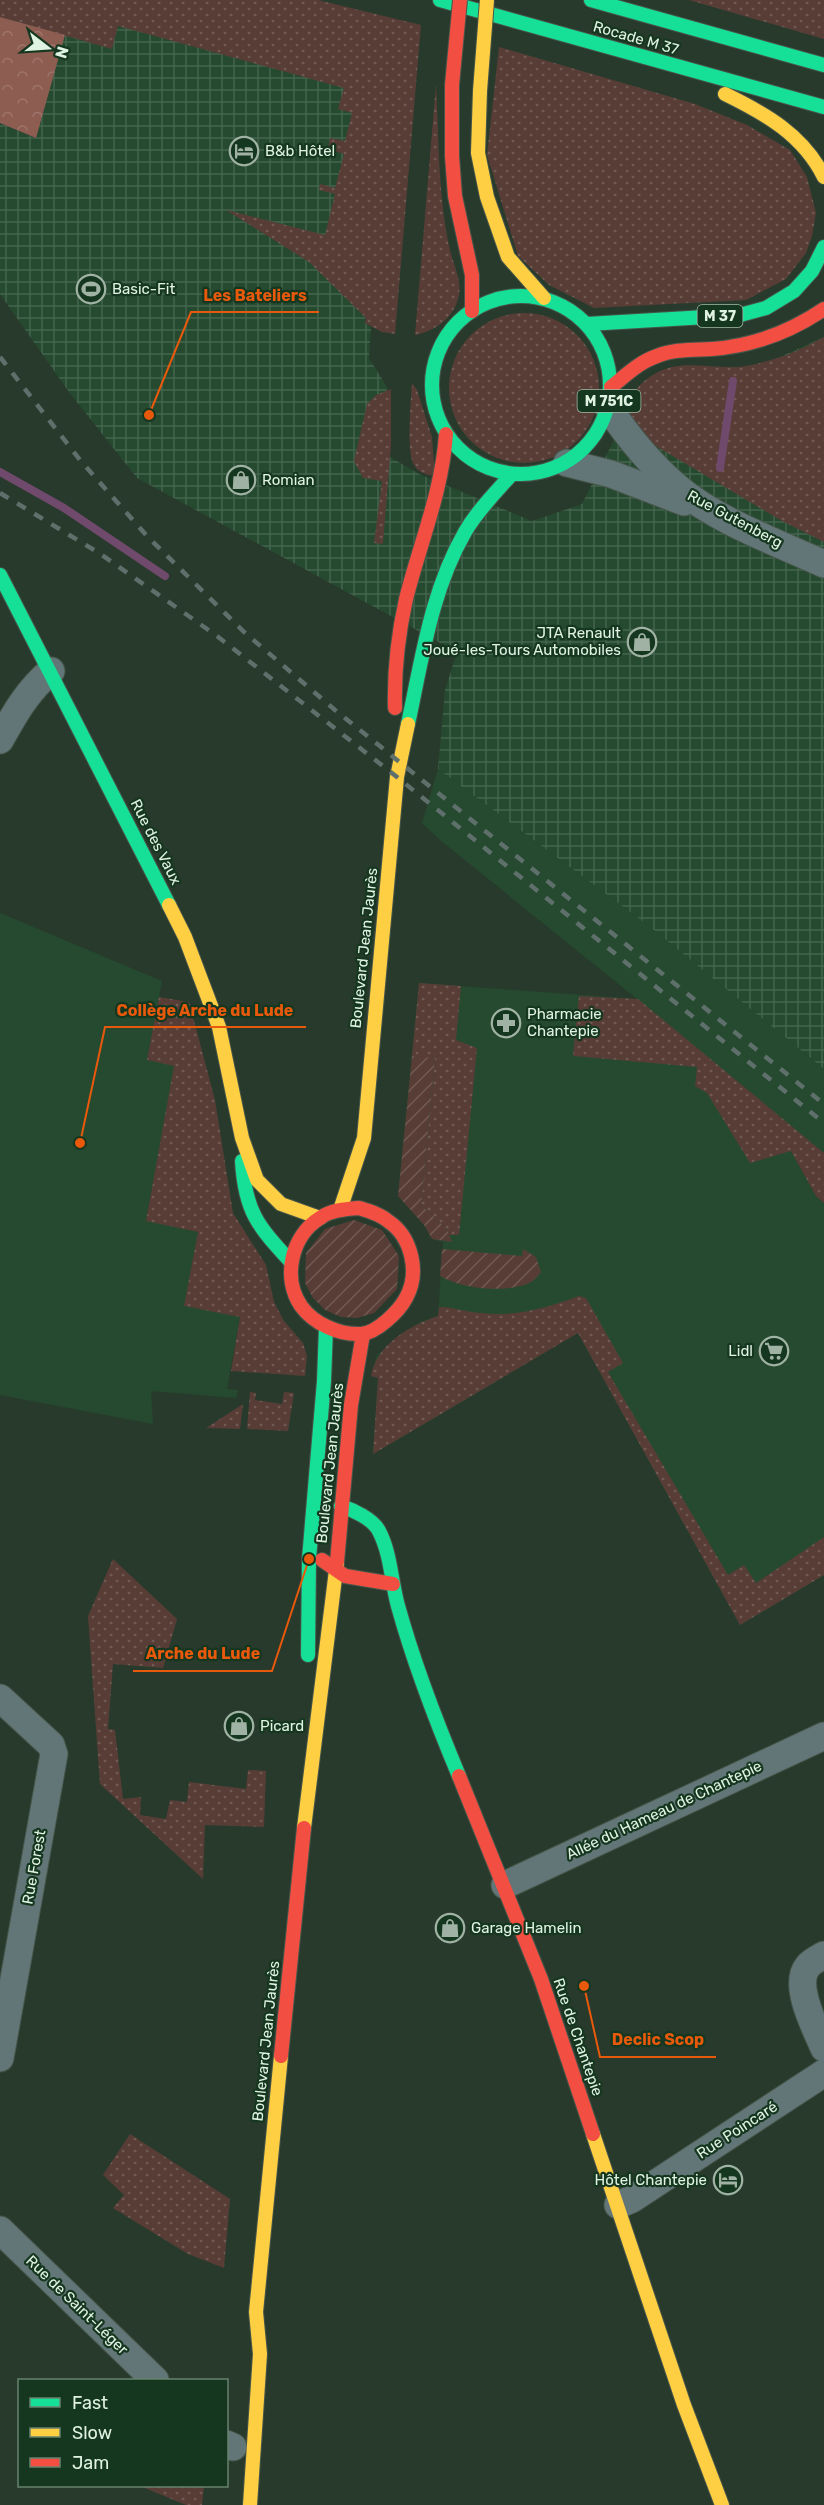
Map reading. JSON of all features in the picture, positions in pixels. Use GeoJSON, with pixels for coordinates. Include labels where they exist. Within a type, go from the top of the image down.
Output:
{"type":"FeatureCollection","features":[{"type":"Feature","properties":{"kind":"main road","name":"Rocade M 37"},"geometry":{"type":"LineString","coordinates":[[440,0],[824,107]]}},
{"type":"Feature","properties":{"kind":"main road"},"geometry":{"type":"LineString","coordinates":[[460,0],[452,85],[452,156],[455,196],[472,274],[471,311]]}},
{"type":"Feature","properties":{"kind":"main road","name":"M 751C"},"geometry":{"type":"LineString","coordinates":[[487,0],[478,153],[487,197],[508,256],[544,298]]}},
{"type":"Feature","properties":{"kind":"main road","name":"Rocade M 37"},"geometry":{"type":"LineString","coordinates":[[591,0],[824,65]]}},
{"type":"Feature","properties":{"kind":"main road"},"geometry":{"type":"LineString","coordinates":[[667,64],[779,124],[802,143],[820,166],[824,177]]}},
{"type":"Feature","properties":{"kind":"main road","name":"M 37"},"geometry":{"type":"LineString","coordinates":[[587,324],[740,315],[766,308],[794,291],[812,271],[824,247]]}},
{"type":"Feature","properties":{"kind":"main road","name":"M 751C"},"geometry":{"type":"LineString","coordinates":[[519,296],[544,298],[567,308],[587,324],[600,342],[608,364],[610,397],[601,427],[589,444],[567,463],[540,473],[512,475],[486,468],[464,454],[447,434],[435,409],[433,367],[451,330],[471,311],[494,300],[519,296]]}},
{"type":"Feature","properties":{"kind":"main road","name":"M 37"},"geometry":{"type":"LineString","coordinates":[[610,397],[653,357],[675,352],[734,347],[774,338],[811,319],[824,309]]}},
{"type":"Feature","properties":{"kind":"main road","name":"Boulevard Jean Jaurès"},"geometry":{"type":"LineString","coordinates":[[399,762],[394,690],[401,623],[446,464],[447,434]]}},
{"type":"Feature","properties":{"kind":"main road","name":"Boulevard Jean Jaurès"},"geometry":{"type":"LineString","coordinates":[[370,1171],[364,1138],[371,1037],[399,762],[438,592],[465,531],[486,501],[512,475]]}},
{"type":"Feature","properties":{"kind":"main road","name":"Rue des Vaux"},"geometry":{"type":"LineString","coordinates":[[0,575],[185,937],[219,1027],[242,1138],[253,1169],[264,1189],[281,1204],[320,1218]]}},
{"type":"Feature","properties":{"kind":"main road","name":"Rue des Vaux"},"geometry":{"type":"LineString","coordinates":[[242,1138],[243,1180],[251,1215],[267,1237],[291,1262]]}},
{"type":"Feature","properties":{"kind":"main road","name":"Boulevard Jean Jaurès"},"geometry":{"type":"LineString","coordinates":[[340,1210],[364,1138]]}},
{"type":"Feature","properties":{"kind":"main road"},"geometry":{"type":"LineString","coordinates":[[375,1193],[379,1216]]}},
{"type":"Feature","properties":{"kind":"main road"},"geometry":{"type":"LineString","coordinates":[[359,1208],[379,1216],[389,1221],[402,1234],[411,1252],[414,1270],[411,1289],[403,1305],[392,1317],[363,1334],[326,1327],[310,1316],[298,1300],[291,1282],[291,1262],[297,1243],[306,1229],[320,1218],[340,1210],[359,1208]]}},
{"type":"Feature","properties":{"kind":"main road","name":"Boulevard Jean Jaurès"},"geometry":{"type":"LineString","coordinates":[[309,1774],[310,1551],[324,1381],[326,1327]]}},
{"type":"Feature","properties":{"kind":"main road","name":"Boulevard Jean Jaurès"},"geometry":{"type":"LineString","coordinates":[[250,2505],[260,2354],[256,2312],[309,1774],[336,1570],[351,1405],[363,1334]]}},
{"type":"Feature","properties":{"kind":"main road","name":"Rue de Chantepie"},"geometry":{"type":"LineString","coordinates":[[341,1506],[352,1510],[378,1528],[387,1554],[393,1584],[441,1731],[541,1979],[684,2405],[722,2505]]}},
{"type":"Feature","properties":{"kind":"main road","name":"Boulevard Jean Jaurès"},"geometry":{"type":"LineString","coordinates":[[310,1551],[336,1570]]}},
{"type":"Feature","properties":{"kind":"main road"},"geometry":{"type":"LineString","coordinates":[[336,1570],[345,1576],[393,1584]]}},
{"type":"Feature","properties":{"kind":"main road","name":"Boulevard Jean Jaurès"},"geometry":{"type":"LineString","coordinates":[[245,2340],[256,2312]]}},
{"type":"Feature","properties":{"kind":"street","name":"Rue Gutenberg"},"geometry":{"type":"LineString","coordinates":[[610,397],[653,465],[678,488],[722,516],[824,564]]}},
{"type":"Feature","properties":{"kind":"street"},"geometry":{"type":"LineString","coordinates":[[567,463],[611,474],[722,516]]}},
{"type":"Feature","properties":{"kind":"street"},"geometry":{"type":"LineString","coordinates":[[0,740],[23,698],[51,671]]}},
{"type":"Feature","properties":{"kind":"street","name":"Rue Forest"},"geometry":{"type":"LineString","coordinates":[[0,1698],[51,1745],[54,1754],[0,2058]]}},
{"type":"Feature","properties":{"kind":"street","name":"Allée du Hameau de Chantepie"},"geometry":{"type":"LineString","coordinates":[[505,1885],[824,1736]]}},
{"type":"Feature","properties":{"kind":"street"},"geometry":{"type":"LineString","coordinates":[[824,1955],[809,1964],[803,1973],[804,2002],[824,2048]]}},
{"type":"Feature","properties":{"kind":"street","name":"Rue Poincaré"},"geometry":{"type":"LineString","coordinates":[[618,2205],[632,2199],[824,2073]]}},
{"type":"Feature","properties":{"kind":"street","name":"Rue de Saint-Léger"},"geometry":{"type":"LineString","coordinates":[[0,2230],[154,2379]]}},
{"type":"Feature","properties":{"kind":"shaded area"},"geometry":{"type":"Polygon","coordinates":[[[0,0],[318,0],[421,25],[395,334],[382,332],[365,323],[366,318],[309,262],[226,210],[325,235],[335,194],[319,190],[320,184],[335,188],[344,154],[328,149],[330,138],[345,141],[352,113],[338,109],[344,88],[118,26],[112,49],[0,17],[0,0]]]}},
{"type":"Feature","properties":{"kind":"shaded area"},"geometry":{"type":"Polygon","coordinates":[[[74,0],[383,66],[365,323],[371,327],[369,358],[387,387],[385,454],[419,474],[532,521],[582,504],[629,410],[633,392],[672,367],[743,367],[771,361],[824,337],[824,1069],[649,926],[438,769],[445,690],[457,652],[137,478],[69,392],[0,294],[0,123],[35,138],[74,0]]]}},
{"type":"Feature","properties":{"kind":"shaded area"},"geometry":{"type":"Polygon","coordinates":[[[689,0],[824,0],[824,39],[689,0]]]}},
{"type":"Feature","properties":{"kind":"shaded area"},"geometry":{"type":"Polygon","coordinates":[[[499,47],[695,104],[747,125],[790,150],[807,177],[816,213],[806,253],[786,279],[746,300],[594,308],[549,285],[518,256],[487,155],[499,47]]]}},
{"type":"Feature","properties":{"kind":"shaded area"},"geometry":{"type":"Polygon","coordinates":[[[436,85],[443,209],[450,250],[459,281],[459,293],[455,306],[447,319],[429,331],[415,335],[436,85]]]}},
{"type":"Feature","properties":{"kind":"shaded area"},"geometry":{"type":"Polygon","coordinates":[[[524,313],[539,314],[553,319],[577,335],[593,359],[598,373],[598,403],[593,417],[577,441],[553,457],[539,462],[524,463],[509,462],[495,457],[471,441],[455,417],[450,403],[449,388],[450,373],[455,359],[471,335],[495,319],[509,314],[524,313]]]}},
{"type":"Feature","properties":{"kind":"shaded area"},"geometry":{"type":"Polygon","coordinates":[[[824,337],[824,542],[782,521],[644,439],[633,422],[630,402],[637,388],[649,377],[664,369],[690,365],[746,366],[786,355],[824,337]]]}},
{"type":"Feature","properties":{"kind":"shaded area"},"geometry":{"type":"Polygon","coordinates":[[[412,383],[417,390],[432,437],[435,476],[418,470],[412,458],[410,425],[412,383]]]}},
{"type":"Feature","properties":{"kind":"shaded area"},"geometry":{"type":"Polygon","coordinates":[[[391,389],[391,445],[383,544],[374,543],[382,481],[363,478],[354,461],[367,404],[376,395],[391,389]]]}},
{"type":"Feature","properties":{"kind":"shaded area"},"geometry":{"type":"Polygon","coordinates":[[[438,769],[649,926],[824,1069],[824,1153],[768,1109],[816,1196],[824,1203],[824,1575],[740,1625],[578,1333],[373,1454],[378,1378],[371,1376],[377,1355],[420,1322],[438,1316],[443,1242],[432,1239],[424,1225],[398,1196],[419,983],[637,999],[422,823],[438,769]]]}},
{"type":"Feature","properties":{"kind":"shaded area"},"geometry":{"type":"Polygon","coordinates":[[[0,913],[162,981],[147,1060],[175,1065],[146,1220],[198,1232],[185,1305],[240,1317],[227,1389],[238,1390],[236,1398],[151,1391],[153,1424],[0,1395],[0,913]]]}},
{"type":"Feature","properties":{"kind":"shaded area"},"geometry":{"type":"Polygon","coordinates":[[[419,983],[461,986],[456,1040],[477,1048],[459,1235],[449,1235],[447,1229],[421,1205],[435,1059],[412,1056],[419,983]]]}},
{"type":"Feature","properties":{"kind":"shaded area"},"geometry":{"type":"Polygon","coordinates":[[[579,996],[638,999],[824,1153],[824,1203],[816,1196],[791,1151],[750,1163],[707,1093],[695,1086],[697,1067],[573,1056],[579,996]]]}},
{"type":"Feature","properties":{"kind":"shaded area"},"geometry":{"type":"Polygon","coordinates":[[[159,997],[189,1002],[215,1100],[233,1213],[266,1265],[274,1302],[284,1321],[303,1343],[307,1356],[305,1376],[231,1371],[240,1317],[184,1306],[198,1232],[146,1221],[174,1066],[147,1060],[159,997]]]}},
{"type":"Feature","properties":{"kind":"shaded area"},"geometry":{"type":"Polygon","coordinates":[[[412,1056],[435,1058],[421,1205],[447,1229],[452,1242],[432,1239],[424,1225],[398,1196],[412,1056]]]}},
{"type":"Feature","properties":{"kind":"shaded area"},"geometry":{"type":"Polygon","coordinates":[[[354,1220],[382,1230],[399,1256],[397,1289],[374,1313],[357,1318],[341,1317],[325,1310],[313,1298],[305,1283],[306,1253],[325,1229],[354,1220]]]}},
{"type":"Feature","properties":{"kind":"shaded area"},"geometry":{"type":"Polygon","coordinates":[[[442,1249],[522,1256],[523,1249],[536,1257],[541,1272],[531,1282],[517,1287],[495,1289],[471,1287],[440,1276],[442,1249]]]}},
{"type":"Feature","properties":{"kind":"shaded area"},"geometry":{"type":"Polygon","coordinates":[[[579,1296],[586,1298],[623,1363],[608,1372],[728,1575],[744,1565],[756,1583],[824,1537],[824,1575],[740,1625],[578,1333],[373,1454],[378,1378],[371,1376],[380,1355],[396,1338],[416,1325],[438,1316],[439,1307],[494,1314],[519,1313],[579,1296]]]}},
{"type":"Feature","properties":{"kind":"shaded area"},"geometry":{"type":"Polygon","coordinates":[[[250,1392],[256,1393],[255,1400],[282,1404],[284,1392],[294,1393],[288,1431],[247,1429],[250,1392]]]}},
{"type":"Feature","properties":{"kind":"shaded area"},"geometry":{"type":"Polygon","coordinates":[[[243,1404],[240,1429],[206,1428],[243,1404]]]}},
{"type":"Feature","properties":{"kind":"shaded area"},"geometry":{"type":"Polygon","coordinates":[[[113,1559],[177,1619],[163,1668],[113,1664],[108,1729],[115,1730],[123,1799],[141,1797],[140,1815],[166,1819],[170,1800],[187,1802],[189,1782],[246,1789],[248,1770],[266,1771],[264,1827],[205,1825],[203,1879],[100,1784],[88,1616],[113,1559]]]}},
{"type":"Feature","properties":{"kind":"shaded area"},"geometry":{"type":"Polygon","coordinates":[[[130,2134],[230,2199],[224,2268],[188,2254],[113,2208],[124,2195],[103,2175],[130,2134]]]}},
{"type":"Feature","properties":{"kind":"shaded area"},"geometry":{"type":"Polygon","coordinates":[[[142,2487],[204,2487],[202,2505],[186,2505],[142,2487]]]}},
{"type":"Feature","properties":{"kind":"green space"},"geometry":{"type":"Polygon","coordinates":[[[0,17],[65,35],[36,138],[0,123],[0,17]]]}},
{"type":"Feature","properties":{"kind":"waterway"},"geometry":{"type":"LineString","coordinates":[[720,468],[733,381]]}},
{"type":"Feature","properties":{"kind":"waterway"},"geometry":{"type":"LineString","coordinates":[[0,472],[64,508],[165,576]]}},
{"type":"Feature","properties":{"kind":"railway"},"geometry":{"type":"LineString","coordinates":[[0,357],[80,460],[147,536],[243,631],[335,710],[824,1104]]}},
{"type":"Feature","properties":{"kind":"railway"},"geometry":{"type":"LineString","coordinates":[[0,493],[99,553],[217,636],[397,777],[824,1123]]}},
{"type":"Feature","properties":{"kind":"traffic: fast"},"geometry":{"type":"LineString","coordinates":[[440,0],[824,107]]}},
{"type":"Feature","properties":{"kind":"traffic: fast"},"geometry":{"type":"LineString","coordinates":[[591,0],[824,65]]}},
{"type":"Feature","properties":{"kind":"traffic: fast"},"geometry":{"type":"LineString","coordinates":[[587,324],[740,315],[766,308],[794,291],[812,271],[824,247]]}},
{"type":"Feature","properties":{"kind":"traffic: fast"},"geometry":{"type":"LineString","coordinates":[[521,296],[555,303],[584,322],[603,351],[610,385],[603,419],[584,448],[555,467],[521,474],[487,467],[458,448],[439,419],[432,385],[439,351],[458,322],[487,303],[521,296]]}},
{"type":"Feature","properties":{"kind":"traffic: fast"},"geometry":{"type":"LineString","coordinates":[[408,724],[429,626],[453,555],[470,524],[486,502],[511,475]]}},
{"type":"Feature","properties":{"kind":"traffic: fast"},"geometry":{"type":"LineString","coordinates":[[0,575],[169,905]]}},
{"type":"Feature","properties":{"kind":"traffic: fast"},"geometry":{"type":"LineString","coordinates":[[242,1161],[246,1193],[255,1217],[291,1262]]}},
{"type":"Feature","properties":{"kind":"traffic: fast"},"geometry":{"type":"LineString","coordinates":[[308,1655],[309,1559],[324,1381],[326,1327]]}},
{"type":"Feature","properties":{"kind":"traffic: fast"},"geometry":{"type":"LineString","coordinates":[[341,1506],[368,1519],[379,1531],[383,1540],[398,1606],[411,1649],[459,1776]]}},
{"type":"Feature","properties":{"kind":"traffic: slow"},"geometry":{"type":"LineString","coordinates":[[480,91],[487,0]]}},
{"type":"Feature","properties":{"kind":"traffic: slow"},"geometry":{"type":"LineString","coordinates":[[480,91],[478,153],[487,197],[508,257],[544,298]]}},
{"type":"Feature","properties":{"kind":"traffic: slow"},"geometry":{"type":"LineString","coordinates":[[725,94],[782,127],[805,149],[824,177]]}},
{"type":"Feature","properties":{"kind":"traffic: slow"},"geometry":{"type":"LineString","coordinates":[[340,1210],[364,1138],[397,777],[408,724]]}},
{"type":"Feature","properties":{"kind":"traffic: slow"},"geometry":{"type":"LineString","coordinates":[[169,905],[185,937],[219,1027],[242,1138],[257,1180],[281,1204],[320,1218]]}},
{"type":"Feature","properties":{"kind":"traffic: slow"},"geometry":{"type":"LineString","coordinates":[[304,1828],[337,1562]]}},
{"type":"Feature","properties":{"kind":"traffic: slow"},"geometry":{"type":"LineString","coordinates":[[250,2505],[260,2354],[256,2312],[281,2056]]}},
{"type":"Feature","properties":{"kind":"traffic: slow"},"geometry":{"type":"LineString","coordinates":[[593,2134],[684,2405],[722,2505]]}},
{"type":"Feature","properties":{"kind":"traffic: jam"},"geometry":{"type":"LineString","coordinates":[[452,85],[460,0]]}},
{"type":"Feature","properties":{"kind":"traffic: jam"},"geometry":{"type":"LineString","coordinates":[[452,85],[452,156],[455,196],[472,275],[472,311]]}},
{"type":"Feature","properties":{"kind":"traffic: jam"},"geometry":{"type":"LineString","coordinates":[[611,387],[638,366],[657,356],[677,351],[742,345],[798,325],[824,309]]}},
{"type":"Feature","properties":{"kind":"traffic: jam"},"geometry":{"type":"LineString","coordinates":[[395,708],[396,667],[403,613],[435,497],[446,434]]}},
{"type":"Feature","properties":{"kind":"traffic: jam"},"geometry":{"type":"LineString","coordinates":[[359,1208],[382,1216],[396,1228],[408,1246],[413,1267],[406,1298],[393,1315],[374,1330],[353,1334],[328,1327],[306,1312],[295,1295],[291,1271],[296,1246],[310,1226],[329,1213],[359,1208]]}},
{"type":"Feature","properties":{"kind":"traffic: jam"},"geometry":{"type":"LineString","coordinates":[[337,1562],[351,1405],[363,1334]]}},
{"type":"Feature","properties":{"kind":"traffic: jam"},"geometry":{"type":"LineString","coordinates":[[322,1560],[345,1576],[393,1584]]}},
{"type":"Feature","properties":{"kind":"traffic: jam"},"geometry":{"type":"LineString","coordinates":[[459,1776],[541,1979],[593,2134]]}},
{"type":"Feature","properties":{"kind":"traffic: jam"},"geometry":{"type":"LineString","coordinates":[[281,2056],[304,1828]]}},
{"type":"Feature","properties":{"kind":"place","name":"B&b Hôtel"},"geometry":{"type":"Point","coordinates":[244,151]}},
{"type":"Feature","properties":{"kind":"place","name":"Basic-Fit"},"geometry":{"type":"Point","coordinates":[91,289]}},
{"type":"Feature","properties":{"kind":"place","name":"Les Bateliers"},"geometry":{"type":"Point","coordinates":[149,415]}},
{"type":"Feature","properties":{"kind":"place","name":"Romian"},"geometry":{"type":"Point","coordinates":[241,480]}},
{"type":"Feature","properties":{"kind":"place","name":"JTA Renault Joué-les-Tours Automobiles"},"geometry":{"type":"Point","coordinates":[642,642]}},
{"type":"Feature","properties":{"kind":"place","name":"Pharmacie Chantepie"},"geometry":{"type":"Point","coordinates":[506,1023]}},
{"type":"Feature","properties":{"kind":"place","name":"Collège Arche du Lude"},"geometry":{"type":"Point","coordinates":[80,1143]}},
{"type":"Feature","properties":{"kind":"place","name":"Lidl"},"geometry":{"type":"Point","coordinates":[774,1351]}},
{"type":"Feature","properties":{"kind":"place","name":"Arche du Lude"},"geometry":{"type":"Point","coordinates":[309,1559]}},
{"type":"Feature","properties":{"kind":"place","name":"Picard"},"geometry":{"type":"Point","coordinates":[239,1726]}},
{"type":"Feature","properties":{"kind":"place","name":"Garage Hamelin"},"geometry":{"type":"Point","coordinates":[450,1928]}},
{"type":"Feature","properties":{"kind":"place","name":"Declic Scop"},"geometry":{"type":"Point","coordinates":[584,1986]}},
{"type":"Feature","properties":{"kind":"place","name":"Hôtel Chantepie"},"geometry":{"type":"Point","coordinates":[728,2180]}}]}
